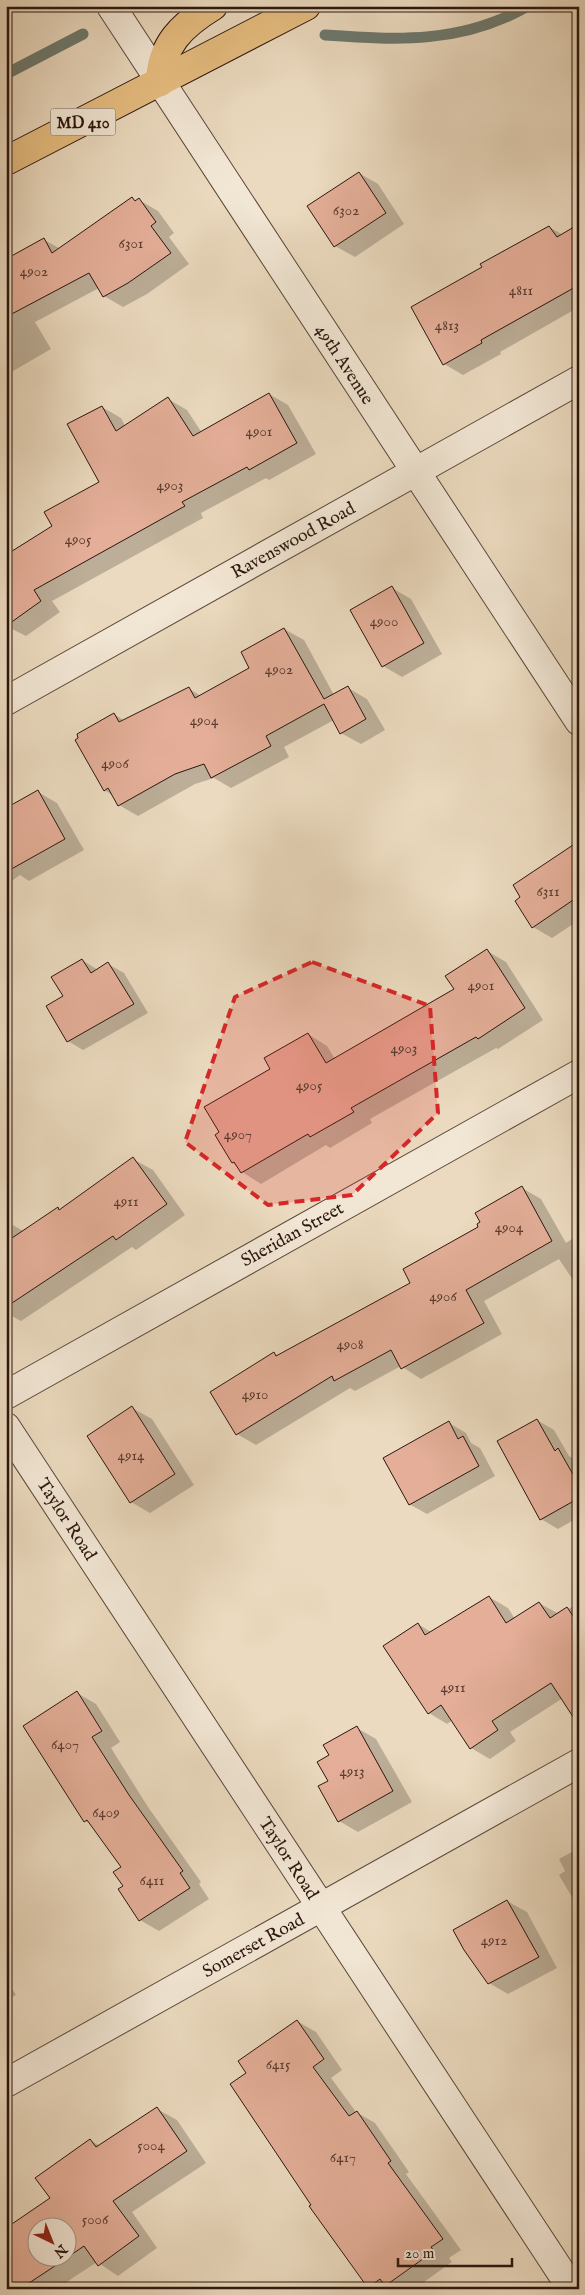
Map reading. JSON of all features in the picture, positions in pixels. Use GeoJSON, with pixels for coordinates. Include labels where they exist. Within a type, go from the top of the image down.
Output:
{"type":"FeatureCollection","features":[{"type":"Feature","properties":{"kind":"main road"},"geometry":{"type":"LineString","coordinates":[[160,82],[160,65],[166,48],[181,30],[213,6]]}},
{"type":"Feature","properties":{"kind":"main road","name":"MD 410"},"geometry":{"type":"LineString","coordinates":[[6,162],[306,6]]}},
{"type":"Feature","properties":{"kind":"street","name":"49th Avenue"},"geometry":{"type":"LineString","coordinates":[[111,6],[579,721]]}},
{"type":"Feature","properties":{"kind":"street","name":"Ravenswood Road"},"geometry":{"type":"LineString","coordinates":[[6,700],[579,380]]}},
{"type":"Feature","properties":{"kind":"street","name":"Sheridan Street"},"geometry":{"type":"LineString","coordinates":[[6,1395],[579,1074]]}},
{"type":"Feature","properties":{"kind":"street","name":"Taylor Road"},"geometry":{"type":"LineString","coordinates":[[6,1427],[572,2289]]}},
{"type":"Feature","properties":{"kind":"street","name":"Somerset Road"},"geometry":{"type":"LineString","coordinates":[[6,2083],[579,1763]]}},
{"type":"Feature","properties":{"kind":"highlighted area"},"geometry":{"type":"Polygon","coordinates":[[[312,962],[430,1006],[438,1113],[352,1195],[268,1205],[185,1142],[235,997],[312,962]]]}},
{"type":"Feature","properties":{"kind":"building"},"geometry":{"type":"Polygon","coordinates":[[[359,172],[386,213],[334,247],[307,206],[359,172]]]}},
{"type":"Feature","properties":{"kind":"building"},"geometry":{"type":"Polygon","coordinates":[[[132,197],[135,201],[139,198],[156,222],[151,226],[171,253],[128,283],[103,297],[89,273],[6,317],[6,259],[44,238],[52,253],[132,197]]]}},
{"type":"Feature","properties":{"kind":"building"},"geometry":{"type":"Polygon","coordinates":[[[579,224],[579,285],[481,340],[482,343],[443,365],[411,307],[482,267],[480,264],[549,226],[557,237],[579,224]]]}},
{"type":"Feature","properties":{"kind":"building"},"geometry":{"type":"Polygon","coordinates":[[[269,393],[297,443],[249,470],[247,467],[182,502],[185,506],[34,590],[41,601],[6,626],[6,550],[9,553],[52,526],[44,512],[99,482],[67,424],[102,406],[116,431],[168,397],[193,436],[269,393]]]}},
{"type":"Feature","properties":{"kind":"building"},"geometry":{"type":"Polygon","coordinates":[[[392,586],[424,643],[382,667],[350,610],[392,586]]]}},
{"type":"Feature","properties":{"kind":"building"},"geometry":{"type":"Polygon","coordinates":[[[284,628],[324,699],[348,686],[366,719],[340,734],[324,704],[266,736],[271,746],[211,778],[204,764],[175,774],[118,806],[108,788],[104,791],[75,740],[78,738],[77,734],[114,713],[119,722],[189,687],[195,698],[249,668],[241,652],[284,628]]]}},
{"type":"Feature","properties":{"kind":"building"},"geometry":{"type":"Polygon","coordinates":[[[38,790],[65,839],[6,872],[6,808],[38,790]]]}},
{"type":"Feature","properties":{"kind":"building"},"geometry":{"type":"Polygon","coordinates":[[[579,841],[579,896],[532,928],[515,901],[520,897],[513,885],[579,841]]]}},
{"type":"Feature","properties":{"kind":"building"},"geometry":{"type":"Polygon","coordinates":[[[487,949],[525,1008],[478,1039],[476,1037],[351,1108],[354,1112],[310,1137],[308,1134],[241,1173],[234,1162],[232,1163],[215,1135],[219,1132],[204,1107],[270,1069],[264,1058],[308,1033],[326,1063],[454,989],[445,976],[487,949]]]}},
{"type":"Feature","properties":{"kind":"building"},"geometry":{"type":"Polygon","coordinates":[[[82,959],[91,973],[108,962],[134,1004],[67,1042],[46,1006],[63,996],[51,977],[82,959]]]}},
{"type":"Feature","properties":{"kind":"building"},"geometry":{"type":"Polygon","coordinates":[[[133,1157],[167,1204],[116,1240],[113,1236],[6,1307],[6,1242],[58,1207],[59,1210],[133,1157]]]}},
{"type":"Feature","properties":{"kind":"building"},"geometry":{"type":"Polygon","coordinates":[[[522,1186],[552,1241],[466,1290],[484,1323],[401,1369],[391,1350],[334,1381],[332,1376],[236,1435],[210,1392],[274,1352],[276,1356],[410,1283],[403,1269],[478,1227],[477,1224],[480,1222],[475,1213],[522,1186]]]}},
{"type":"Feature","properties":{"kind":"building"},"geometry":{"type":"Polygon","coordinates":[[[132,1406],[175,1474],[130,1503],[87,1436],[132,1406]]]}},
{"type":"Feature","properties":{"kind":"building"},"geometry":{"type":"Polygon","coordinates":[[[537,1419],[555,1451],[558,1448],[579,1485],[579,1498],[540,1520],[497,1441],[537,1419]]]}},
{"type":"Feature","properties":{"kind":"building"},"geometry":{"type":"Polygon","coordinates":[[[449,1421],[458,1439],[463,1436],[479,1466],[409,1505],[383,1458],[449,1421]]]}},
{"type":"Feature","properties":{"kind":"building"},"geometry":{"type":"Polygon","coordinates":[[[489,1596],[506,1623],[539,1602],[550,1618],[567,1607],[579,1625],[579,1726],[551,1683],[492,1721],[498,1730],[470,1749],[441,1705],[428,1714],[383,1646],[418,1623],[425,1635],[489,1596]]]}},
{"type":"Feature","properties":{"kind":"building"},"geometry":{"type":"Polygon","coordinates":[[[77,1691],[102,1731],[92,1737],[129,1795],[183,1871],[180,1873],[190,1888],[139,1921],[118,1889],[123,1886],[113,1872],[121,1867],[87,1820],[84,1822],[23,1726],[77,1691]]]}},
{"type":"Feature","properties":{"kind":"building"},"geometry":{"type":"Polygon","coordinates":[[[357,1726],[393,1791],[338,1822],[318,1786],[328,1781],[317,1762],[329,1755],[323,1745],[357,1726]]]}},
{"type":"Feature","properties":{"kind":"building"},"geometry":{"type":"Polygon","coordinates":[[[507,1900],[539,1957],[488,1984],[464,1950],[453,1930],[507,1900]]]}},
{"type":"Feature","properties":{"kind":"building"},"geometry":{"type":"Polygon","coordinates":[[[297,2020],[324,2059],[313,2067],[349,2116],[357,2111],[391,2161],[388,2163],[443,2239],[431,2247],[434,2251],[385,2286],[380,2279],[368,2288],[309,2206],[311,2205],[230,2084],[246,2073],[238,2061],[297,2020]]]}},
{"type":"Feature","properties":{"kind":"building"},"geometry":{"type":"Polygon","coordinates":[[[157,2107],[187,2151],[113,2201],[139,2236],[98,2266],[84,2246],[78,2250],[78,2218],[28,2218],[28,2268],[52,2268],[20,2289],[6,2289],[6,2228],[50,2198],[35,2178],[90,2139],[96,2147],[157,2107]]]}},
{"type":"Feature","properties":{"kind":"waterway"},"geometry":{"type":"LineString","coordinates":[[325,35],[379,38],[429,37],[478,27],[528,6]]}},
{"type":"Feature","properties":{"kind":"waterway"},"geometry":{"type":"LineString","coordinates":[[6,74],[83,34]]}}]}
